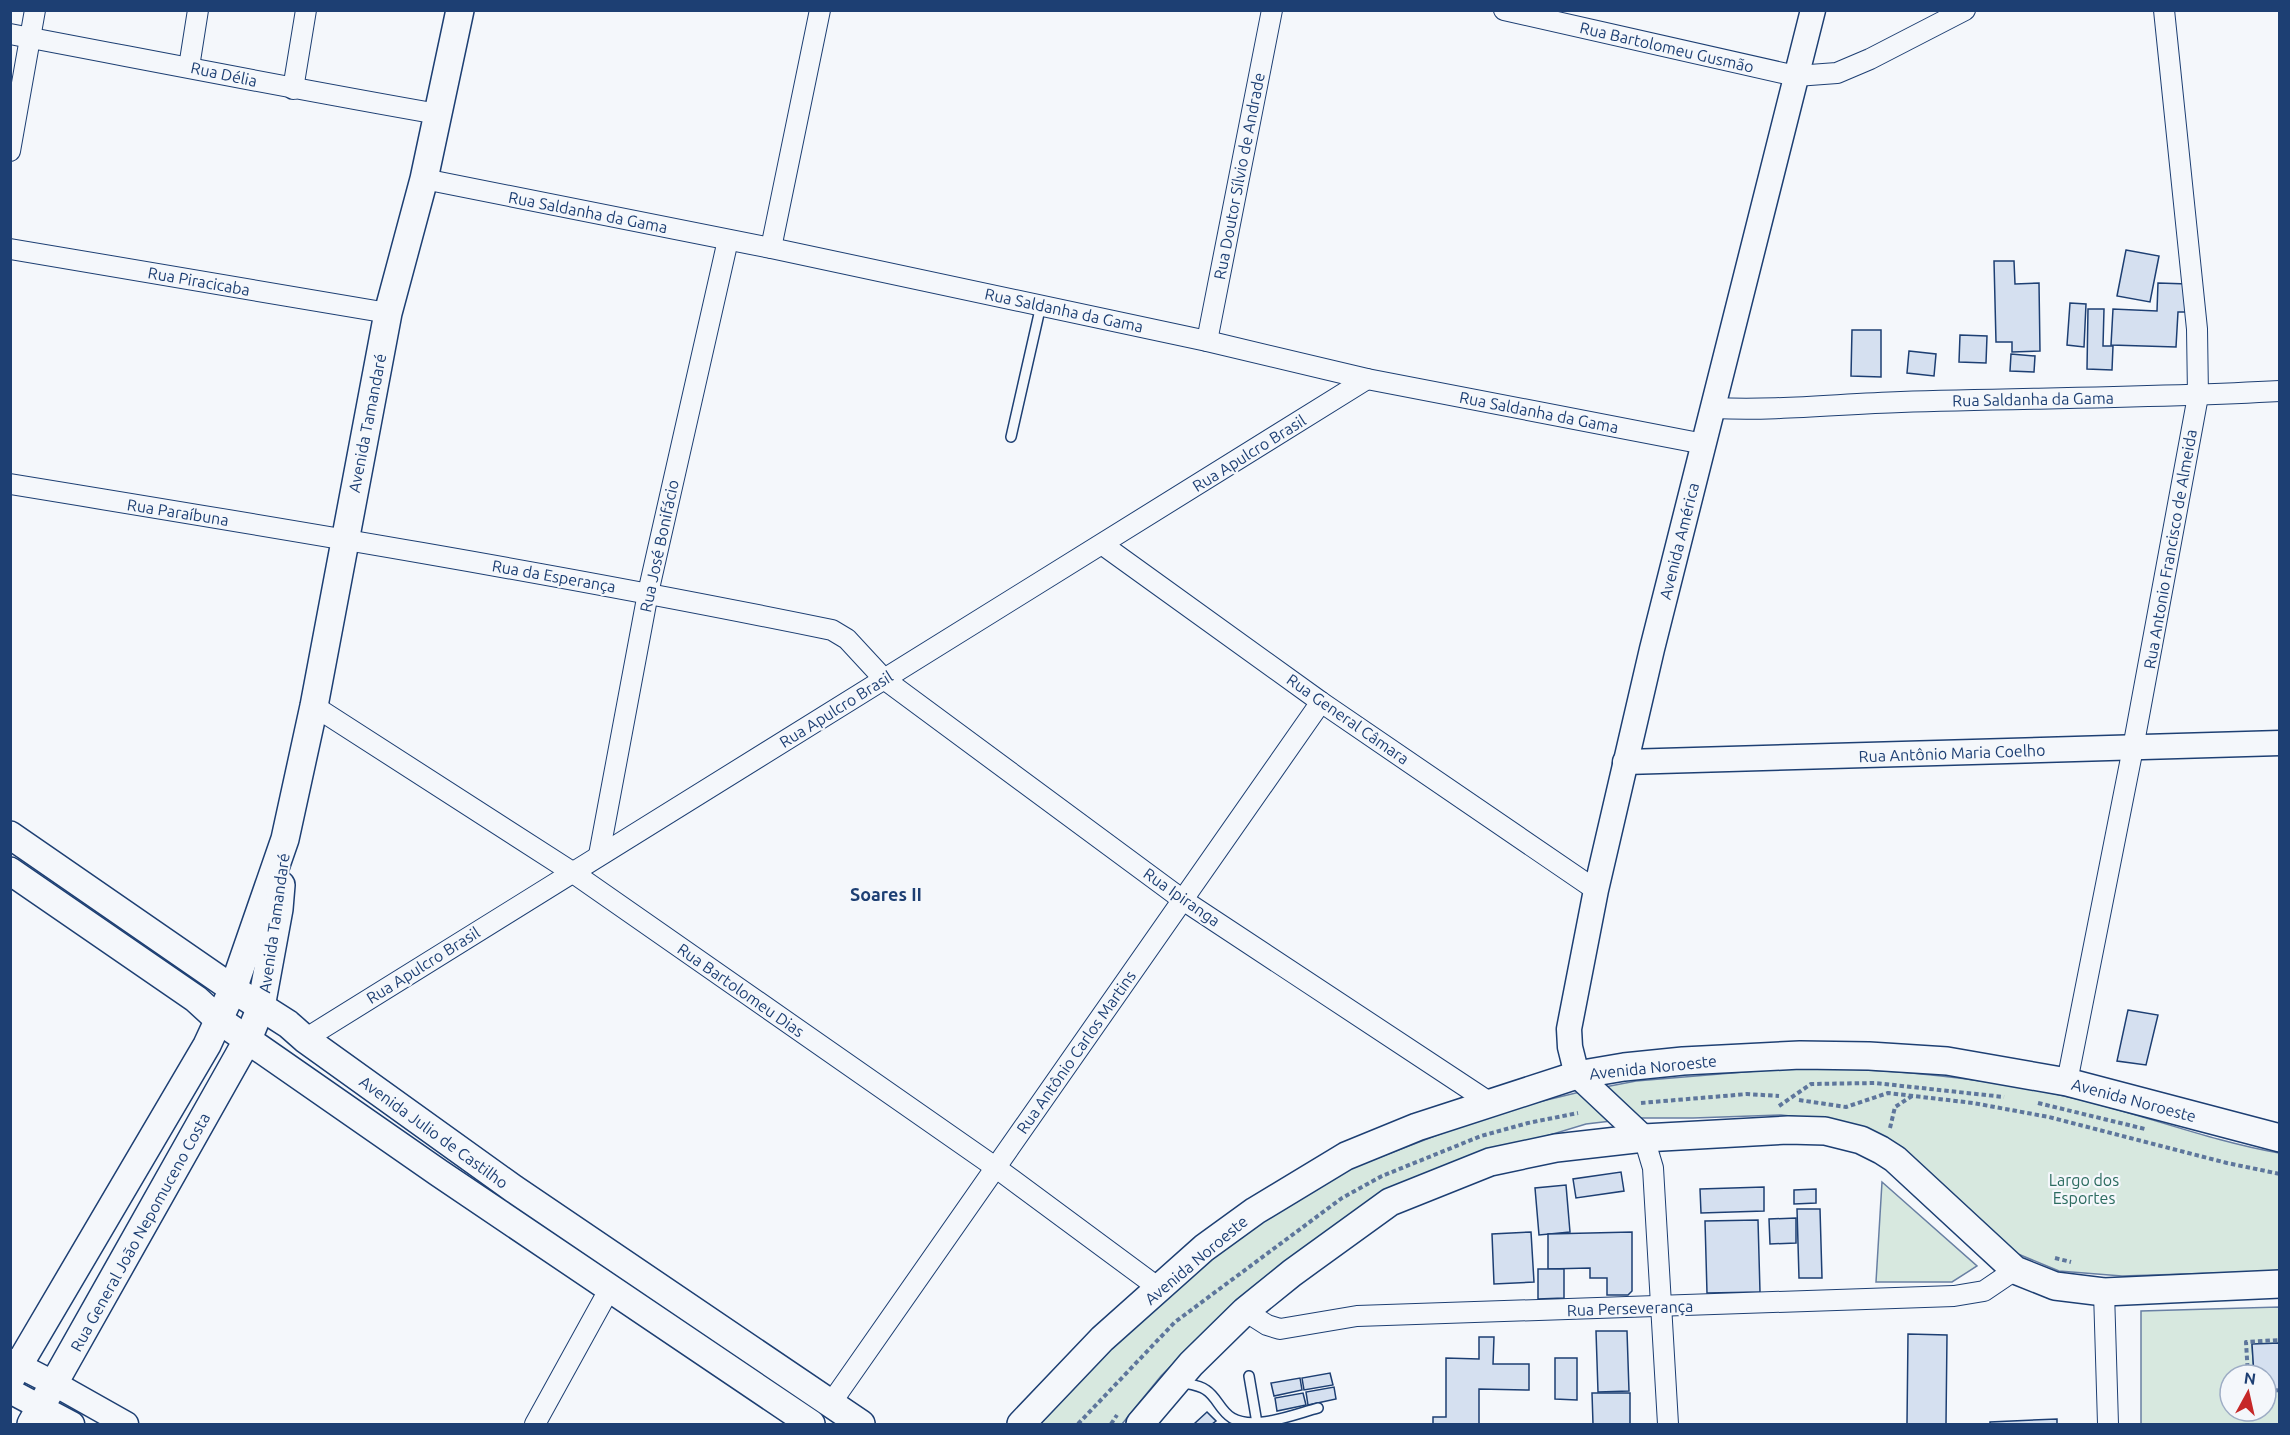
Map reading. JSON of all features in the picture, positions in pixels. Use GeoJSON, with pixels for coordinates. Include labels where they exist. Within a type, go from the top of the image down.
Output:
{"type":"FeatureCollection","features":[{"type":"Feature","properties":{"kind":"main road","name":"Avenida Tamandaré"},"geometry":{"type":"LineString","coordinates":[[219,1020],[234,989],[285,839],[314,705],[388,313],[424,179],[460,10]]}},
{"type":"Feature","properties":{"kind":"main road","name":"Avenida Julio de Castilho"},"geometry":{"type":"LineString","coordinates":[[10,835],[288,1024],[305,1039],[514,1189],[861,1425]]}},
{"type":"Feature","properties":{"kind":"main road","name":"Avenida Tamandaré"},"geometry":{"type":"LineString","coordinates":[[248,1039],[261,1007],[279,909],[285,839]]}},
{"type":"Feature","properties":{"kind":"main road","name":"Avenida Julio de Castilho"},"geometry":{"type":"LineString","coordinates":[[10,871],[196,999],[219,1020],[439,1173],[812,1425]]}},
{"type":"Feature","properties":{"kind":"main road","name":"Rua General João Nepomuceno Costa"},"geometry":{"type":"LineString","coordinates":[[13,1369],[197,1063],[219,1020]]}},
{"type":"Feature","properties":{"kind":"main road","name":"Rua General João Nepomuceno Costa"},"geometry":{"type":"LineString","coordinates":[[36,1416],[248,1039]]}},
{"type":"Feature","properties":{"kind":"main road","name":"Avenida Noroeste"},"geometry":{"type":"LineString","coordinates":[[1021,1425],[1102,1339],[1204,1248],[1255,1211],[1346,1156],[1417,1127],[1578,1075],[1624,1067],[1683,1061],[1800,1055],[1869,1056],[1947,1061],[2067,1082],[2280,1138]]}},
{"type":"Feature","properties":{"kind":"main road"},"geometry":{"type":"LineString","coordinates":[[138,1233],[126,1233],[119,1229],[116,1224],[117,1218],[193,1092],[197,1063]]}},
{"type":"Feature","properties":{"kind":"main road"},"geometry":{"type":"LineString","coordinates":[[1140,1425],[1177,1381],[1245,1311],[1292,1273],[1390,1202],[1490,1162],[1556,1148],[1644,1138],[1788,1130],[1825,1131],[1861,1140],[1895,1159],[2015,1270],[2055,1286],[2104,1292],[2280,1284]]}},
{"type":"Feature","properties":{"kind":"street"},"geometry":{"type":"LineString","coordinates":[[10,151],[13,123],[35,10]]}},
{"type":"Feature","properties":{"kind":"street"},"geometry":{"type":"LineString","coordinates":[[189,67],[198,10]]}},
{"type":"Feature","properties":{"kind":"street"},"geometry":{"type":"LineString","coordinates":[[293,89],[306,10]]}},
{"type":"Feature","properties":{"kind":"street"},"geometry":{"type":"LineString","coordinates":[[771,248],[820,10]]}},
{"type":"Feature","properties":{"kind":"street","name":"Rua Doutor Sílvio de Andrade"},"geometry":{"type":"LineString","coordinates":[[1207,341],[1272,10]]}},
{"type":"Feature","properties":{"kind":"street","name":"Rua Bartolomeu Gusmão"},"geometry":{"type":"LineString","coordinates":[[1504,10],[1796,76],[1837,73],[1870,59],[1965,10]]}},
{"type":"Feature","properties":{"kind":"street","name":"Avenida América"},"geometry":{"type":"LineString","coordinates":[[1578,1075],[1570,1047],[1569,1029],[1596,890],[1625,762],[1714,408],[1734,318],[1813,10]]}},
{"type":"Feature","properties":{"kind":"street","name":"Rua Antonio Francisco de Almeida"},"geometry":{"type":"LineString","coordinates":[[2067,1082],[2133,748],[2198,396],[2197,329],[2164,10]]}},
{"type":"Feature","properties":{"kind":"street","name":"Rua Délia"},"geometry":{"type":"LineString","coordinates":[[10,34],[293,89],[438,114]]}},
{"type":"Feature","properties":{"kind":"street","name":"Rua Saldanha da Gama"},"geometry":{"type":"LineString","coordinates":[[424,179],[771,248],[1207,341],[1367,378],[1704,444]]}},
{"type":"Feature","properties":{"kind":"street","name":"Rua José Bonifácio"},"geometry":{"type":"LineString","coordinates":[[599,855],[648,592],[728,240]]}},
{"type":"Feature","properties":{"kind":"street","name":"Rua Piracicaba"},"geometry":{"type":"LineString","coordinates":[[10,249],[388,313]]}},
{"type":"Feature","properties":{"kind":"street","name":"Rua Apulcro Brasil"},"geometry":{"type":"LineString","coordinates":[[305,1039],[1367,378]]}},
{"type":"Feature","properties":{"kind":"street","name":"Rua Saldanha da Gama"},"geometry":{"type":"LineString","coordinates":[[1714,408],[1755,410],[1900,402],[2198,396],[2280,391]]}},
{"type":"Feature","properties":{"kind":"street","name":"Rua Paraíbuna"},"geometry":{"type":"LineString","coordinates":[[10,484],[345,539]]}},
{"type":"Feature","properties":{"kind":"street","name":"Rua da Esperança"},"geometry":{"type":"LineString","coordinates":[[345,539],[648,592],[832,630],[847,639],[884,680]]}},
{"type":"Feature","properties":{"kind":"street","name":"Rua General Câmara"},"geometry":{"type":"LineString","coordinates":[[1102,544],[1321,702],[1596,890]]}},
{"type":"Feature","properties":{"kind":"street","name":"Rua Ipiranga"},"geometry":{"type":"LineString","coordinates":[[884,680],[1183,900],[1489,1102]]}},
{"type":"Feature","properties":{"kind":"street","name":"Rua Antônio Carlos Martins"},"geometry":{"type":"LineString","coordinates":[[831,1403],[1321,702]]}},
{"type":"Feature","properties":{"kind":"street","name":"Rua Bartolomeu Dias"},"geometry":{"type":"LineString","coordinates":[[314,705],[572,872],[996,1167],[1160,1289]]}},
{"type":"Feature","properties":{"kind":"street","name":"Rua Antônio Maria Coelho"},"geometry":{"type":"LineString","coordinates":[[1625,762],[2280,743]]}},
{"type":"Feature","properties":{"kind":"street"},"geometry":{"type":"LineString","coordinates":[[1578,1075],[1644,1138],[1653,1168],[1668,1425]]}},
{"type":"Feature","properties":{"kind":"street","name":"Rua Perseverança"},"geometry":{"type":"LineString","coordinates":[[1245,1311],[1267,1325],[1280,1329],[1357,1316],[1954,1296],[1984,1291],[2015,1270]]}},
{"type":"Feature","properties":{"kind":"street"},"geometry":{"type":"LineString","coordinates":[[535,1425],[610,1288]]}},
{"type":"Feature","properties":{"kind":"street"},"geometry":{"type":"LineString","coordinates":[[2104,1292],[2108,1425]]}},
{"type":"Feature","properties":{"kind":"street"},"geometry":{"type":"LineString","coordinates":[[13,1369],[56,1384],[126,1425]]}},
{"type":"Feature","properties":{"kind":"street"},"geometry":{"type":"LineString","coordinates":[[10,1391],[36,1416],[72,1425]]}},
{"type":"Feature","properties":{"kind":"lane"},"geometry":{"type":"LineString","coordinates":[[1011,437],[1041,305]]}},
{"type":"Feature","properties":{"kind":"lane"},"geometry":{"type":"LineString","coordinates":[[1249,1376],[1257,1423]]}},
{"type":"Feature","properties":{"kind":"lane"},"geometry":{"type":"LineString","coordinates":[[1177,1381],[1205,1388],[1220,1408],[1231,1418],[1242,1423],[1257,1423],[1318,1407]]}},
{"type":"Feature","properties":{"kind":"path"},"geometry":{"type":"LineString","coordinates":[[1846,1107],[1888,1093],[1973,1103],[2049,1118],[2280,1174]]}},
{"type":"Feature","properties":{"kind":"path"},"geometry":{"type":"LineString","coordinates":[[1641,1103],[1747,1094],[1779,1096]]}},
{"type":"Feature","properties":{"kind":"path"},"geometry":{"type":"LineString","coordinates":[[1881,1126],[1890,1131],[1890,1120],[1895,1107],[1912,1096]]}},
{"type":"Feature","properties":{"kind":"path"},"geometry":{"type":"LineString","coordinates":[[1799,1100],[1846,1107],[1855,1111]]}},
{"type":"Feature","properties":{"kind":"path"},"geometry":{"type":"LineString","coordinates":[[2247,1363],[2246,1342],[2280,1340]]}},
{"type":"Feature","properties":{"kind":"green space","name":"Largo dos Esportes"},"geometry":{"type":"Polygon","coordinates":[[[1803,1067],[1939,1076],[2040,1091],[2099,1104],[2227,1142],[2279,1153],[2279,1271],[2122,1276],[2059,1271],[2018,1254],[1891,1143],[1829,1120],[1781,1115],[1637,1118],[1586,1124],[1483,1155],[1231,1306],[1161,1376],[1122,1424],[1037,1424],[1115,1339],[1213,1258],[1255,1227],[1349,1169],[1497,1112],[1584,1091],[1636,1081],[1803,1067]]]}},
{"type":"Feature","properties":{"kind":"green space"},"geometry":{"type":"Polygon","coordinates":[[[1882,1182],[1977,1266],[1952,1282],[1876,1282],[1882,1182]]]}},
{"type":"Feature","properties":{"kind":"green space"},"geometry":{"type":"Polygon","coordinates":[[[2279,1307],[2279,1343],[2252,1345],[2253,1363],[2218,1363],[2218,1423],[2278,1423],[2279,1391],[2279,1424],[2141,1424],[2141,1311],[2279,1307]]]}},
{"type":"Feature","properties":{"kind":"building"},"geometry":{"type":"Polygon","coordinates":[[[2126,250],[2159,256],[2150,302],[2117,296],[2126,250]]]}},
{"type":"Feature","properties":{"kind":"building"},"geometry":{"type":"Polygon","coordinates":[[[1994,261],[2014,261],[2015,284],[2039,283],[2040,351],[2012,352],[2012,342],[1996,342],[1994,261]]]}},
{"type":"Feature","properties":{"kind":"building"},"geometry":{"type":"Polygon","coordinates":[[[2158,283],[2188,284],[2187,312],[2178,312],[2176,347],[2111,345],[2113,309],[2157,311],[2158,283]]]}},
{"type":"Feature","properties":{"kind":"building"},"geometry":{"type":"Polygon","coordinates":[[[2070,303],[2086,304],[2084,347],[2067,345],[2070,303]]]}},
{"type":"Feature","properties":{"kind":"building"},"geometry":{"type":"Polygon","coordinates":[[[2088,309],[2104,309],[2103,346],[2113,346],[2112,370],[2087,369],[2088,309]]]}},
{"type":"Feature","properties":{"kind":"building"},"geometry":{"type":"Polygon","coordinates":[[[1852,330],[1881,330],[1881,377],[1851,376],[1852,330]]]}},
{"type":"Feature","properties":{"kind":"building"},"geometry":{"type":"Polygon","coordinates":[[[1960,335],[1987,336],[1986,363],[1959,362],[1960,335]]]}},
{"type":"Feature","properties":{"kind":"building"},"geometry":{"type":"Polygon","coordinates":[[[1909,351],[1936,354],[1934,376],[1907,373],[1909,351]]]}},
{"type":"Feature","properties":{"kind":"building"},"geometry":{"type":"Polygon","coordinates":[[[2011,354],[2035,356],[2034,372],[2010,371],[2011,354]]]}},
{"type":"Feature","properties":{"kind":"building"},"geometry":{"type":"Polygon","coordinates":[[[2128,1010],[2158,1015],[2146,1065],[2117,1061],[2128,1010]]]}},
{"type":"Feature","properties":{"kind":"building"},"geometry":{"type":"Polygon","coordinates":[[[1621,1172],[1624,1191],[1576,1198],[1573,1179],[1621,1172]]]}},
{"type":"Feature","properties":{"kind":"building"},"geometry":{"type":"Polygon","coordinates":[[[1566,1185],[1570,1232],[1539,1235],[1535,1188],[1566,1185]]]}},
{"type":"Feature","properties":{"kind":"building"},"geometry":{"type":"Polygon","coordinates":[[[1764,1187],[1764,1211],[1701,1213],[1700,1189],[1764,1187]]]}},
{"type":"Feature","properties":{"kind":"building"},"geometry":{"type":"Polygon","coordinates":[[[1816,1189],[1816,1203],[1794,1204],[1794,1190],[1816,1189]]]}},
{"type":"Feature","properties":{"kind":"building"},"geometry":{"type":"Polygon","coordinates":[[[1797,1209],[1820,1209],[1822,1278],[1799,1278],[1797,1209]]]}},
{"type":"Feature","properties":{"kind":"building"},"geometry":{"type":"Polygon","coordinates":[[[1796,1218],[1796,1243],[1770,1244],[1769,1219],[1796,1218]]]}},
{"type":"Feature","properties":{"kind":"building"},"geometry":{"type":"Polygon","coordinates":[[[1758,1220],[1760,1292],[1707,1293],[1705,1221],[1758,1220]]]}},
{"type":"Feature","properties":{"kind":"building"},"geometry":{"type":"Polygon","coordinates":[[[1531,1232],[1534,1282],[1494,1284],[1492,1234],[1531,1232]]]}},
{"type":"Feature","properties":{"kind":"building"},"geometry":{"type":"Polygon","coordinates":[[[1632,1232],[1632,1291],[1628,1295],[1607,1295],[1607,1278],[1590,1278],[1590,1268],[1548,1269],[1548,1234],[1632,1232]]]}},
{"type":"Feature","properties":{"kind":"building"},"geometry":{"type":"Polygon","coordinates":[[[1538,1269],[1564,1269],[1564,1298],[1538,1299],[1538,1269]]]}},
{"type":"Feature","properties":{"kind":"building"},"geometry":{"type":"Polygon","coordinates":[[[1596,1331],[1627,1331],[1629,1391],[1598,1392],[1596,1331]]]}},
{"type":"Feature","properties":{"kind":"building"},"geometry":{"type":"Polygon","coordinates":[[[1908,1334],[1947,1335],[1946,1424],[1907,1424],[1908,1334]]]}},
{"type":"Feature","properties":{"kind":"building"},"geometry":{"type":"Polygon","coordinates":[[[1479,1337],[1494,1337],[1493,1364],[1529,1364],[1529,1390],[1479,1389],[1479,1424],[1433,1424],[1433,1417],[1446,1417],[1446,1358],[1479,1359],[1479,1337]]]}},
{"type":"Feature","properties":{"kind":"building"},"geometry":{"type":"Polygon","coordinates":[[[2280,1343],[2280,1391],[2278,1391],[2278,1363],[2253,1363],[2252,1344],[2280,1343]]]}},
{"type":"Feature","properties":{"kind":"building"},"geometry":{"type":"Polygon","coordinates":[[[1555,1358],[1577,1358],[1577,1400],[1555,1399],[1555,1358]]]}},
{"type":"Feature","properties":{"kind":"building"},"geometry":{"type":"Polygon","coordinates":[[[1330,1373],[1333,1385],[1304,1390],[1302,1378],[1330,1373]]]}},
{"type":"Feature","properties":{"kind":"building"},"geometry":{"type":"Polygon","coordinates":[[[1300,1378],[1302,1390],[1274,1396],[1271,1383],[1300,1378]]]}},
{"type":"Feature","properties":{"kind":"building"},"geometry":{"type":"Polygon","coordinates":[[[1334,1387],[1336,1399],[1308,1405],[1306,1392],[1334,1387]]]}},
{"type":"Feature","properties":{"kind":"building"},"geometry":{"type":"Polygon","coordinates":[[[1303,1393],[1306,1405],[1277,1411],[1275,1398],[1303,1393]]]}},
{"type":"Feature","properties":{"kind":"building"},"geometry":{"type":"Polygon","coordinates":[[[1592,1393],[1630,1393],[1630,1424],[1593,1424],[1592,1393]]]}},
{"type":"Feature","properties":{"kind":"building"},"geometry":{"type":"Polygon","coordinates":[[[1207,1412],[1216,1421],[1212,1424],[1194,1424],[1207,1412]]]}},
{"type":"Feature","properties":{"kind":"building"},"geometry":{"type":"Polygon","coordinates":[[[2057,1419],[2057,1424],[1990,1424],[1990,1422],[2057,1419]]]}},
{"type":"Feature","properties":{"kind":"district","name":"Soares II"},"geometry":{"type":"Point","coordinates":[886,894]}}]}
